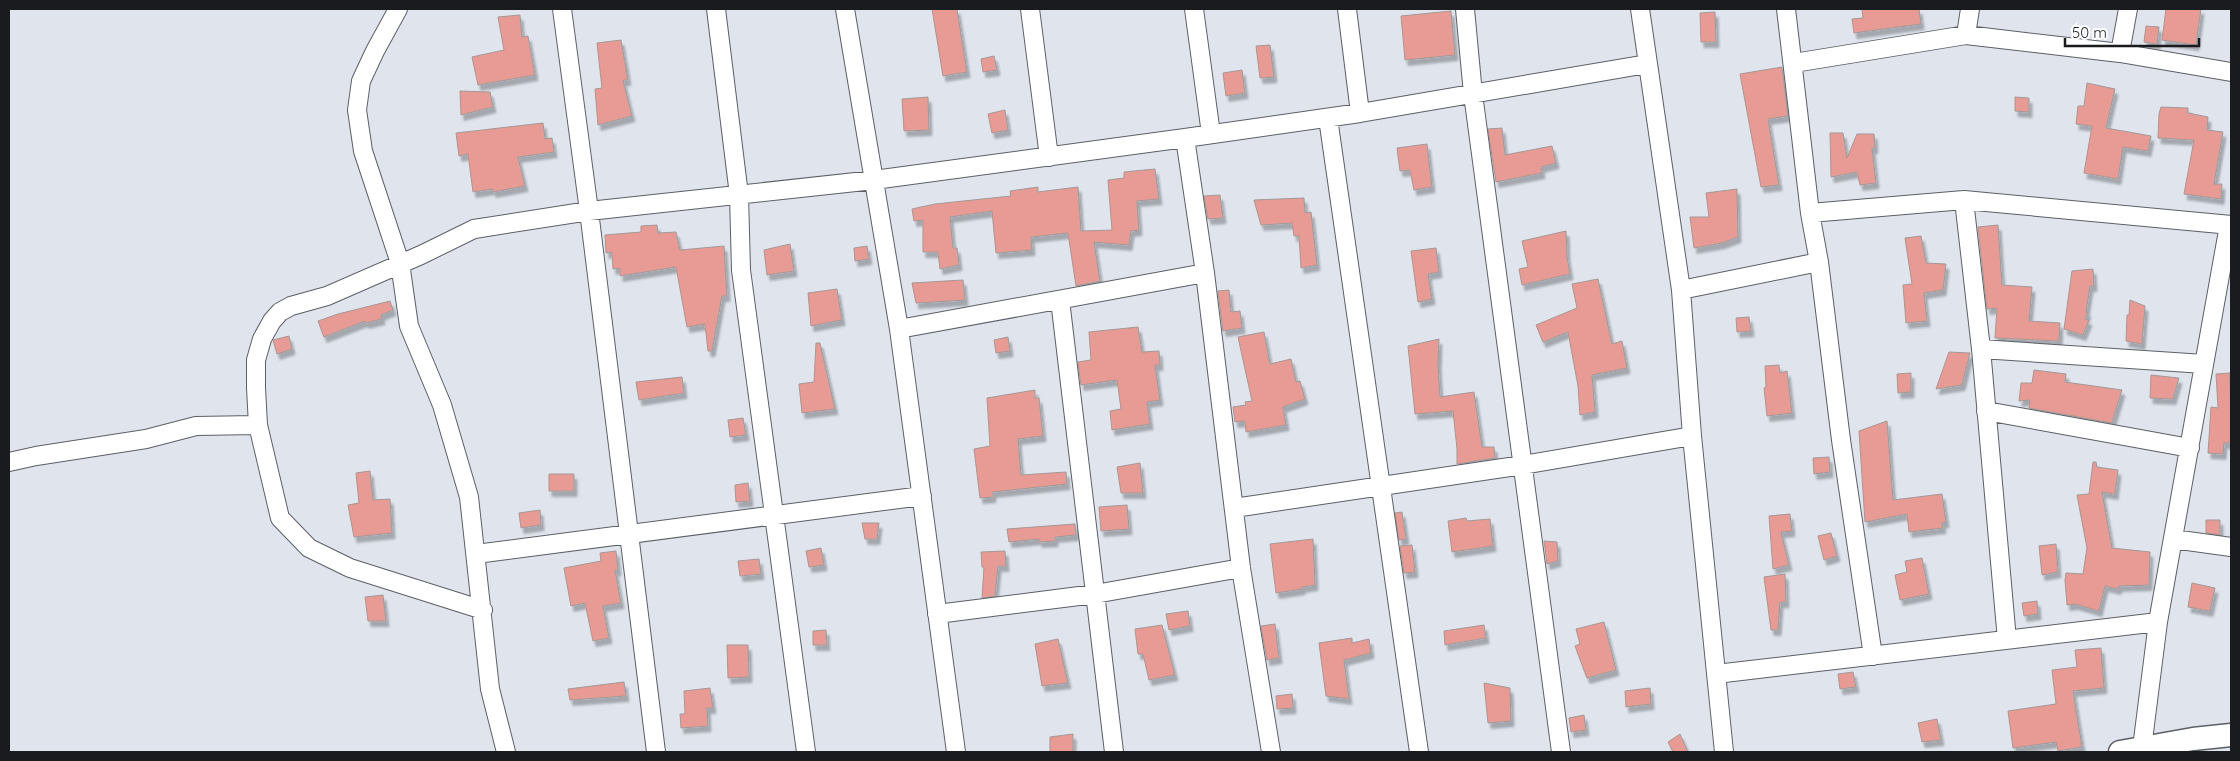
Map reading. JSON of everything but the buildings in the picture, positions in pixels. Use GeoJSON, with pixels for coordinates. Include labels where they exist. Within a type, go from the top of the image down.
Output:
{"type":"FeatureCollection","features":[{"type":"Feature","properties":{"kind":"street"},"geometry":{"type":"LineString","coordinates":[[398,9],[374,51],[361,81],[356,110],[363,151],[400,263],[409,326],[442,405],[469,497],[483,610],[490,688],[506,752]]}},
{"type":"Feature","properties":{"kind":"street"},"geometry":{"type":"LineString","coordinates":[[562,9],[656,752]]}},
{"type":"Feature","properties":{"kind":"street"},"geometry":{"type":"LineString","coordinates":[[716,9],[739,195],[741,270],[806,752]]}},
{"type":"Feature","properties":{"kind":"street"},"geometry":{"type":"LineString","coordinates":[[844,9],[899,329],[956,752]]}},
{"type":"Feature","properties":{"kind":"street"},"geometry":{"type":"LineString","coordinates":[[1030,9],[1049,157]]}},
{"type":"Feature","properties":{"kind":"street"},"geometry":{"type":"LineString","coordinates":[[1194,9],[1211,134]]}},
{"type":"Feature","properties":{"kind":"street"},"geometry":{"type":"LineString","coordinates":[[1347,9],[1360,113]]}},
{"type":"Feature","properties":{"kind":"street"},"geometry":{"type":"LineString","coordinates":[[1465,9],[1473,94],[1561,752]]}},
{"type":"Feature","properties":{"kind":"street"},"geometry":{"type":"LineString","coordinates":[[1640,9],[1681,290],[1692,436],[1724,752]]}},
{"type":"Feature","properties":{"kind":"street"},"geometry":{"type":"LineString","coordinates":[[1786,9],[1794,63],[1810,213],[1819,262],[1841,440],[1873,656]]}},
{"type":"Feature","properties":{"kind":"street"},"geometry":{"type":"LineString","coordinates":[[1966,34],[1970,9]]}},
{"type":"Feature","properties":{"kind":"street"},"geometry":{"type":"LineString","coordinates":[[2120,53],[2128,9]]}},
{"type":"Feature","properties":{"kind":"street"},"geometry":{"type":"LineString","coordinates":[[1794,63],[1966,34],[2120,53],[2231,72]]}},
{"type":"Feature","properties":{"kind":"street"},"geometry":{"type":"LineString","coordinates":[[483,610],[350,568],[309,548],[280,518],[258,425],[256,360],[262,339],[272,321],[280,312],[291,306],[327,296],[421,255],[474,229],[589,211],[874,180],[1328,118],[1647,64]]}},
{"type":"Feature","properties":{"kind":"street"},"geometry":{"type":"LineString","coordinates":[[1328,118],[1420,752]]}},
{"type":"Feature","properties":{"kind":"street"},"geometry":{"type":"LineString","coordinates":[[1185,138],[1205,274],[1241,568],[1271,752]]}},
{"type":"Feature","properties":{"kind":"street"},"geometry":{"type":"LineString","coordinates":[[1810,213],[1964,200],[2230,225],[2158,622],[2142,748]]}},
{"type":"Feature","properties":{"kind":"street"},"geometry":{"type":"LineString","coordinates":[[1964,200],[2007,640]]}},
{"type":"Feature","properties":{"kind":"street"},"geometry":{"type":"LineString","coordinates":[[1681,290],[1819,262]]}},
{"type":"Feature","properties":{"kind":"street"},"geometry":{"type":"LineString","coordinates":[[899,329],[1205,274]]}},
{"type":"Feature","properties":{"kind":"street"},"geometry":{"type":"LineString","coordinates":[[1060,300],[1114,752]]}},
{"type":"Feature","properties":{"kind":"street"},"geometry":{"type":"LineString","coordinates":[[1980,349],[2204,364]]}},
{"type":"Feature","properties":{"kind":"street"},"geometry":{"type":"LineString","coordinates":[[1986,410],[2190,448]]}},
{"type":"Feature","properties":{"kind":"street"},"geometry":{"type":"LineString","coordinates":[[9,462],[146,439],[196,426],[258,425]]}},
{"type":"Feature","properties":{"kind":"street"},"geometry":{"type":"LineString","coordinates":[[1234,508],[1523,465],[1692,436]]}},
{"type":"Feature","properties":{"kind":"street"},"geometry":{"type":"LineString","coordinates":[[476,554],[922,496]]}},
{"type":"Feature","properties":{"kind":"street"},"geometry":{"type":"LineString","coordinates":[[2173,539],[2231,547]]}},
{"type":"Feature","properties":{"kind":"street"},"geometry":{"type":"LineString","coordinates":[[937,614],[1095,594],[1241,568]]}},
{"type":"Feature","properties":{"kind":"street"},"geometry":{"type":"LineString","coordinates":[[1716,674],[2158,622]]}},
{"type":"Feature","properties":{"kind":"street"},"geometry":{"type":"LineString","coordinates":[[2120,752],[2142,748],[2191,746],[2231,735]]}}]}
